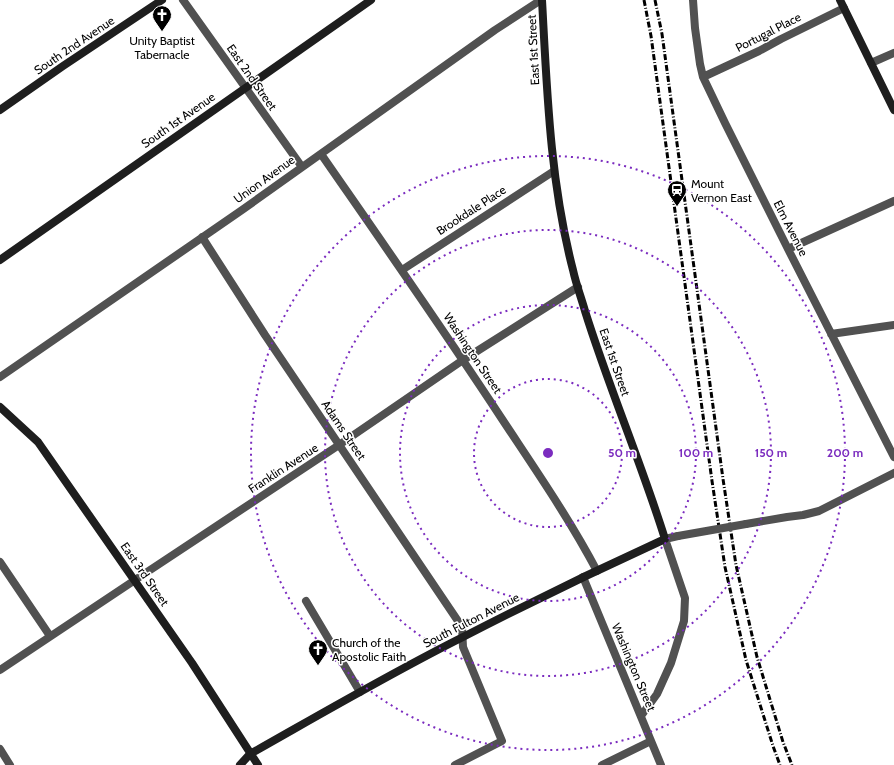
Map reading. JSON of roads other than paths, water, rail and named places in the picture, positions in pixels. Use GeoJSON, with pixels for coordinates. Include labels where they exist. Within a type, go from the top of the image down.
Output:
{"type":"FeatureCollection","features":[{"type":"Feature","properties":{"kind":"street","name":"South 2nd Avenue"},"geometry":{"type":"LineString","coordinates":[[0,110],[162,0]]}},
{"type":"Feature","properties":{"kind":"street","name":"East 2nd Street"},"geometry":{"type":"LineString","coordinates":[[183,0],[302,167]]}},
{"type":"Feature","properties":{"kind":"street","name":"South 1st Avenue"},"geometry":{"type":"LineString","coordinates":[[0,260],[370,0]]}},
{"type":"Feature","properties":{"kind":"street","name":"Union Avenue"},"geometry":{"type":"LineString","coordinates":[[0,377],[242,210],[495,30],[542,0]]}},
{"type":"Feature","properties":{"kind":"street","name":"East 1st Street"},"geometry":{"type":"LineString","coordinates":[[542,0],[549,125],[554,171],[563,226],[573,270],[597,347],[656,509],[685,598],[684,621],[671,662],[657,694],[641,716]]}},
{"type":"Feature","properties":{"kind":"street","name":"Elm Avenue"},"geometry":{"type":"LineString","coordinates":[[693,0],[695,28],[703,77],[728,130],[894,457]]}},
{"type":"Feature","properties":{"kind":"street"},"geometry":{"type":"LineString","coordinates":[[840,0],[894,110]]}},
{"type":"Feature","properties":{"kind":"street","name":"Portugal Place"},"geometry":{"type":"LineString","coordinates":[[703,77],[759,51],[844,8]]}},
{"type":"Feature","properties":{"kind":"street"},"geometry":{"type":"LineString","coordinates":[[871,63],[894,53]]}},
{"type":"Feature","properties":{"kind":"street","name":"Washington Street"},"geometry":{"type":"LineString","coordinates":[[321,154],[464,360],[554,497],[597,571]]}},
{"type":"Feature","properties":{"kind":"street","name":"Brookdale Place"},"geometry":{"type":"LineString","coordinates":[[402,270],[554,171]]}},
{"type":"Feature","properties":{"kind":"street"},"geometry":{"type":"LineString","coordinates":[[788,249],[894,201]]}},
{"type":"Feature","properties":{"kind":"street","name":"Adams Street"},"geometry":{"type":"LineString","coordinates":[[202,237],[265,335],[462,627],[463,647],[502,741],[455,765]]}},
{"type":"Feature","properties":{"kind":"street","name":"Franklin Avenue"},"geometry":{"type":"LineString","coordinates":[[0,670],[339,445],[464,360],[578,287]]}},
{"type":"Feature","properties":{"kind":"street"},"geometry":{"type":"LineString","coordinates":[[831,334],[894,325]]}},
{"type":"Feature","properties":{"kind":"street","name":"East 3rd Street"},"geometry":{"type":"LineString","coordinates":[[0,407],[38,442],[192,663],[258,765]]}},
{"type":"Feature","properties":{"kind":"street","name":"South Fulton Avenue"},"geometry":{"type":"LineString","coordinates":[[240,765],[250,754],[462,637],[665,539],[819,511],[894,473]]}},
{"type":"Feature","properties":{"kind":"street"},"geometry":{"type":"LineString","coordinates":[[0,562],[50,636]]}},
{"type":"Feature","properties":{"kind":"street","name":"Washington Street"},"geometry":{"type":"LineString","coordinates":[[583,578],[661,765]]}},
{"type":"Feature","properties":{"kind":"street"},"geometry":{"type":"LineString","coordinates":[[306,601],[360,692]]}},
{"type":"Feature","properties":{"kind":"street"},"geometry":{"type":"LineString","coordinates":[[602,765],[652,741]]}},
{"type":"Feature","properties":{"kind":"street"},"geometry":{"type":"LineString","coordinates":[[0,749],[10,765]]}},
{"type":"Feature","properties":{"kind":"railway"},"geometry":{"type":"LineString","coordinates":[[644,0],[651,36],[725,567],[746,660],[780,765]]}},
{"type":"Feature","properties":{"kind":"railway"},"geometry":{"type":"LineString","coordinates":[[655,0],[662,34],[736,565],[757,657],[783,742],[792,765]]}},
{"type":"Feature","properties":{"kind":"place","name":"Unity Baptist Tabernacle"},"geometry":{"type":"Point","coordinates":[162,32]}},
{"type":"Feature","properties":{"kind":"place","name":"Mount Vernon East"},"geometry":{"type":"Point","coordinates":[677,207]}},
{"type":"Feature","properties":{"kind":"place","name":"Church of the Apostolic Faith"},"geometry":{"type":"Point","coordinates":[318,666]}}]}
